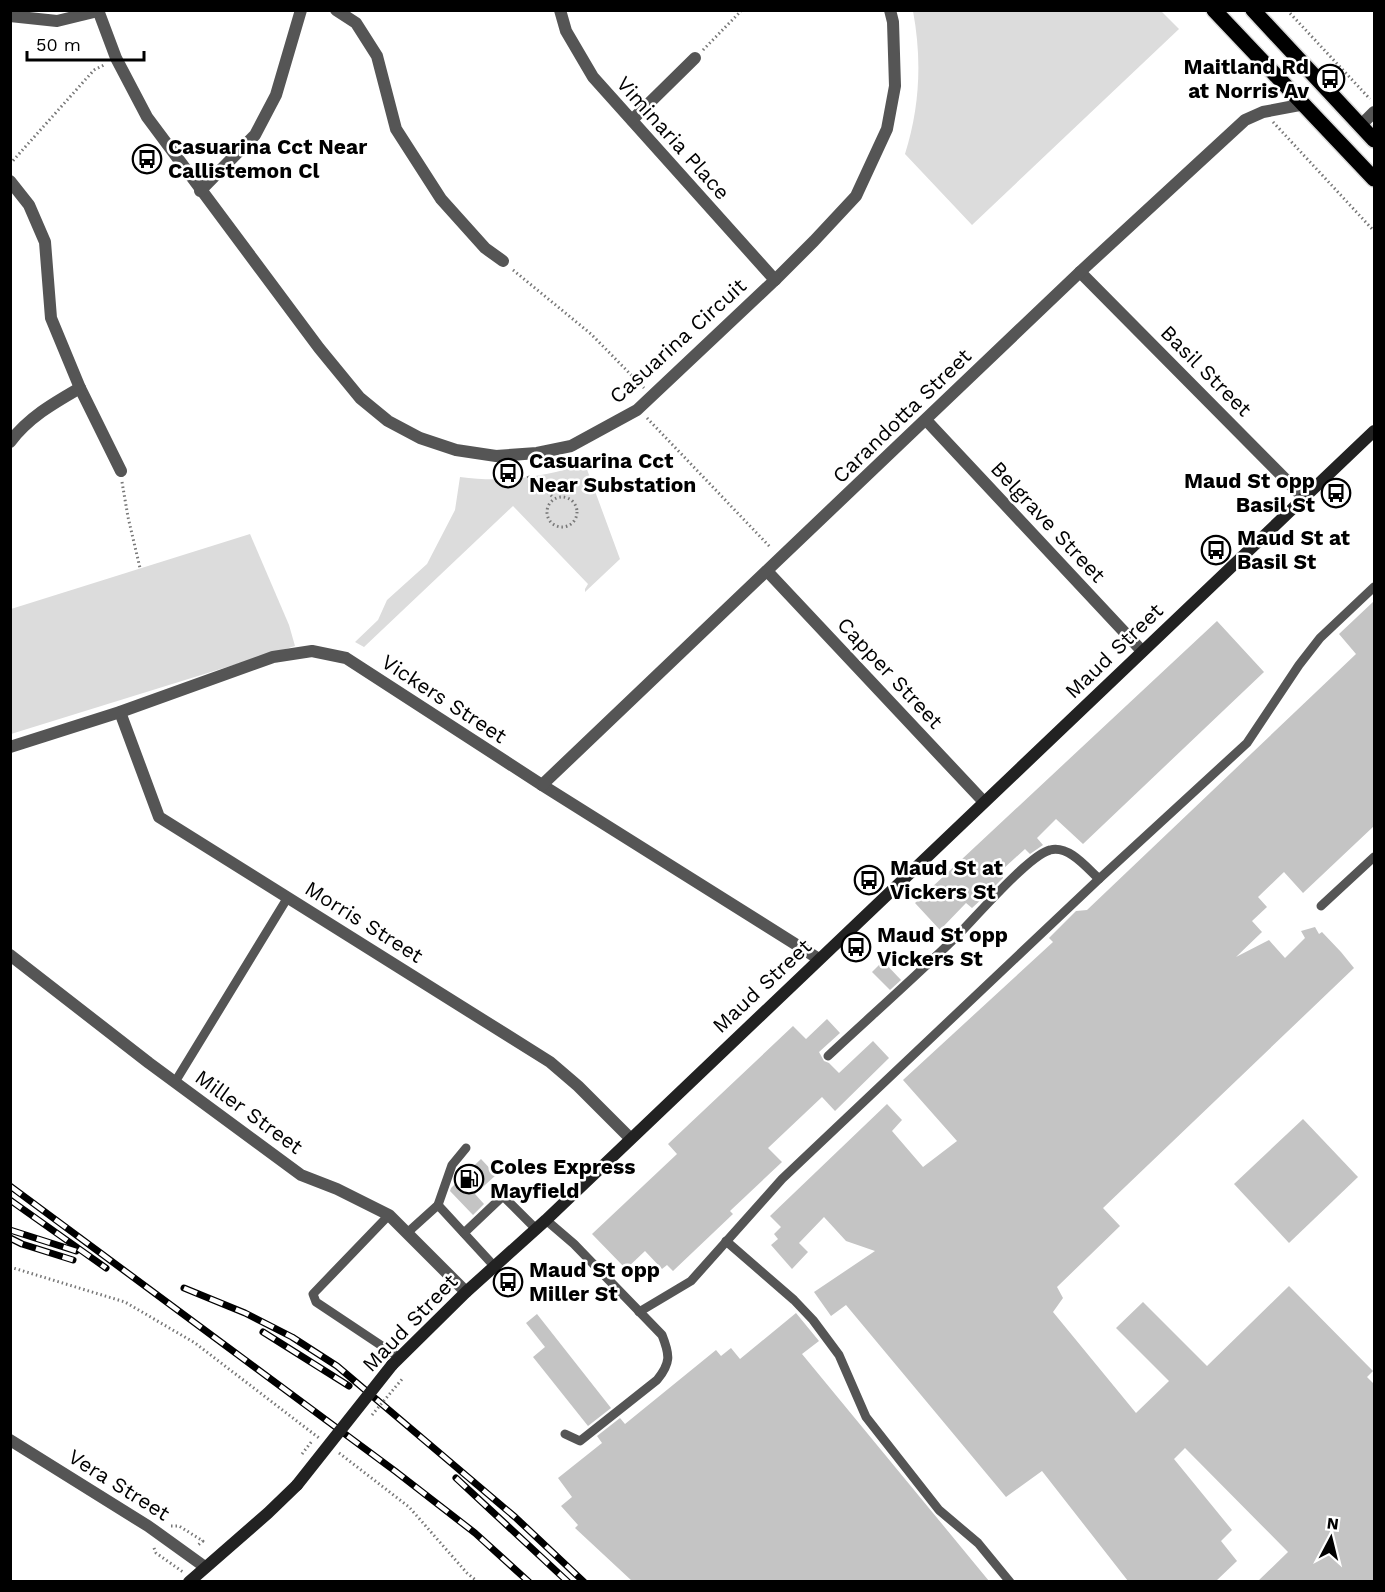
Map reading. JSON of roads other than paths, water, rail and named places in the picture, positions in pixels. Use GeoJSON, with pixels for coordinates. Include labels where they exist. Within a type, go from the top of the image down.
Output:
{"type":"FeatureCollection","features":[{"type":"Feature","properties":{"kind":"main road"},"geometry":{"type":"LineString","coordinates":[[1214,10],[1374,179]]}},
{"type":"Feature","properties":{"kind":"main road"},"geometry":{"type":"LineString","coordinates":[[1253,10],[1374,140]]}},
{"type":"Feature","properties":{"kind":"main road","name":"Maud Street"},"geometry":{"type":"LineString","coordinates":[[189,1581],[297,1485],[396,1362],[466,1292],[546,1220],[1374,431]]}},
{"type":"Feature","properties":{"kind":"street"},"geometry":{"type":"LineString","coordinates":[[200,191],[255,135],[276,95],[301,10]]}},
{"type":"Feature","properties":{"kind":"street"},"geometry":{"type":"LineString","coordinates":[[336,10],[356,23],[377,56],[396,129],[441,199],[485,248],[503,261]]}},
{"type":"Feature","properties":{"kind":"street","name":"Viminaria Place"},"geometry":{"type":"LineString","coordinates":[[560,10],[566,31],[593,77],[775,280]]}},
{"type":"Feature","properties":{"kind":"street","name":"Casuarina Circuit"},"geometry":{"type":"LineString","coordinates":[[98,11],[116,58],[147,117],[319,348],[360,398],[387,421],[420,438],[456,450],[496,456],[537,453],[572,446],[637,410],[775,280],[856,196],[887,129],[895,86],[893,22],[890,10]]}},
{"type":"Feature","properties":{"kind":"street"},"geometry":{"type":"LineString","coordinates":[[10,16],[57,21],[98,11]]}},
{"type":"Feature","properties":{"kind":"street"},"geometry":{"type":"LineString","coordinates":[[632,120],[695,58]]}},
{"type":"Feature","properties":{"kind":"street","name":"Carandotta Street"},"geometry":{"type":"LineString","coordinates":[[542,785],[1080,272],[1245,120],[1263,111],[1305,104]]}},
{"type":"Feature","properties":{"kind":"street"},"geometry":{"type":"LineString","coordinates":[[1361,125],[1374,107]]}},
{"type":"Feature","properties":{"kind":"street"},"geometry":{"type":"LineString","coordinates":[[10,181],[29,205],[45,242],[51,318],[80,388],[121,471]]}},
{"type":"Feature","properties":{"kind":"street","name":"Basil Street"},"geometry":{"type":"LineString","coordinates":[[1080,272],[1304,498]]}},
{"type":"Feature","properties":{"kind":"street"},"geometry":{"type":"LineString","coordinates":[[10,442],[17,432],[44,409],[80,388]]}},
{"type":"Feature","properties":{"kind":"street","name":"Belgrave Street"},"geometry":{"type":"LineString","coordinates":[[926,420],[1142,651]]}},
{"type":"Feature","properties":{"kind":"street","name":"Capper Street"},"geometry":{"type":"LineString","coordinates":[[767,571],[984,802]]}},
{"type":"Feature","properties":{"kind":"street","name":"Vickers Street"},"geometry":{"type":"LineString","coordinates":[[10,747],[120,712],[273,657],[312,651],[346,658],[542,785],[819,959]]}},
{"type":"Feature","properties":{"kind":"street","name":"Morris Street"},"geometry":{"type":"LineString","coordinates":[[120,712],[159,817],[550,1062],[578,1086],[630,1138]]}},
{"type":"Feature","properties":{"kind":"street","name":"Miller Street"},"geometry":{"type":"LineString","coordinates":[[10,955],[175,1082],[301,1175],[346,1192],[389,1215],[466,1292]]}},
{"type":"Feature","properties":{"kind":"street","name":"Vera Street"},"geometry":{"type":"LineString","coordinates":[[10,1440],[148,1526],[205,1567]]}},
{"type":"Feature","properties":{"kind":"lane"},"geometry":{"type":"LineString","coordinates":[[639,1312],[691,1281],[782,1179],[1099,879],[1247,743],[1299,665],[1320,638],[1374,587]]}},
{"type":"Feature","properties":{"kind":"lane"},"geometry":{"type":"LineString","coordinates":[[828,1056],[955,938],[1031,860],[1050,849],[1062,850],[1073,855],[1099,879]]}},
{"type":"Feature","properties":{"kind":"lane"},"geometry":{"type":"LineString","coordinates":[[1321,906],[1374,857]]}},
{"type":"Feature","properties":{"kind":"lane"},"geometry":{"type":"LineString","coordinates":[[175,1082],[288,897]]}},
{"type":"Feature","properties":{"kind":"lane"},"geometry":{"type":"LineString","coordinates":[[407,1233],[438,1205],[452,1165],[466,1148]]}},
{"type":"Feature","properties":{"kind":"lane"},"geometry":{"type":"LineString","coordinates":[[464,1233],[503,1196],[536,1228]]}},
{"type":"Feature","properties":{"kind":"lane"},"geometry":{"type":"LineString","coordinates":[[438,1205],[495,1266]]}},
{"type":"Feature","properties":{"kind":"lane"},"geometry":{"type":"LineString","coordinates":[[389,1215],[313,1294],[316,1302],[396,1362]]}},
{"type":"Feature","properties":{"kind":"lane"},"geometry":{"type":"LineString","coordinates":[[546,1220],[585,1255],[662,1335],[669,1360],[666,1369],[657,1380],[580,1442],[565,1434]]}},
{"type":"Feature","properties":{"kind":"lane"},"geometry":{"type":"LineString","coordinates":[[726,1241],[794,1300],[813,1320],[839,1355],[866,1417],[939,1510],[978,1543],[1010,1581]]}},
{"type":"Feature","properties":{"kind":"railway"},"geometry":{"type":"LineString","coordinates":[[10,1186],[395,1471],[475,1533],[529,1582]]}},
{"type":"Feature","properties":{"kind":"railway"},"geometry":{"type":"LineString","coordinates":[[10,1200],[106,1268]]}},
{"type":"Feature","properties":{"kind":"railway"},"geometry":{"type":"LineString","coordinates":[[10,1230],[76,1251]]}},
{"type":"Feature","properties":{"kind":"railway"},"geometry":{"type":"LineString","coordinates":[[10,1238],[73,1260]]}},
{"type":"Feature","properties":{"kind":"railway"},"geometry":{"type":"LineString","coordinates":[[184,1288],[245,1313],[292,1337],[337,1366],[515,1517],[584,1582]]}},
{"type":"Feature","properties":{"kind":"railway"},"geometry":{"type":"LineString","coordinates":[[263,1332],[349,1386]]}},
{"type":"Feature","properties":{"kind":"railway"},"geometry":{"type":"LineString","coordinates":[[456,1478],[568,1582]]}},
{"type":"Feature","properties":{"kind":"place","name":"Maitland Rd at Norris Av"},"geometry":{"type":"Point","coordinates":[1330,79]}},
{"type":"Feature","properties":{"kind":"place","name":"Casuarina Cct Near Callistemon Cl"},"geometry":{"type":"Point","coordinates":[147,159]}},
{"type":"Feature","properties":{"kind":"place","name":"Casuarina Cct Near Substation"},"geometry":{"type":"Point","coordinates":[508,473]}},
{"type":"Feature","properties":{"kind":"place","name":"Maud St opp Basil St"},"geometry":{"type":"Point","coordinates":[1336,493]}},
{"type":"Feature","properties":{"kind":"place","name":"Maud St at Basil St"},"geometry":{"type":"Point","coordinates":[1216,550]}},
{"type":"Feature","properties":{"kind":"place","name":"Maud St at Vickers St"},"geometry":{"type":"Point","coordinates":[869,880]}},
{"type":"Feature","properties":{"kind":"place","name":"Maud St opp Vickers St"},"geometry":{"type":"Point","coordinates":[856,947]}},
{"type":"Feature","properties":{"kind":"place","name":"Coles Express Mayfield"},"geometry":{"type":"Point","coordinates":[469,1179]}},
{"type":"Feature","properties":{"kind":"place","name":"Maud St opp Miller St"},"geometry":{"type":"Point","coordinates":[508,1282]}}]}
